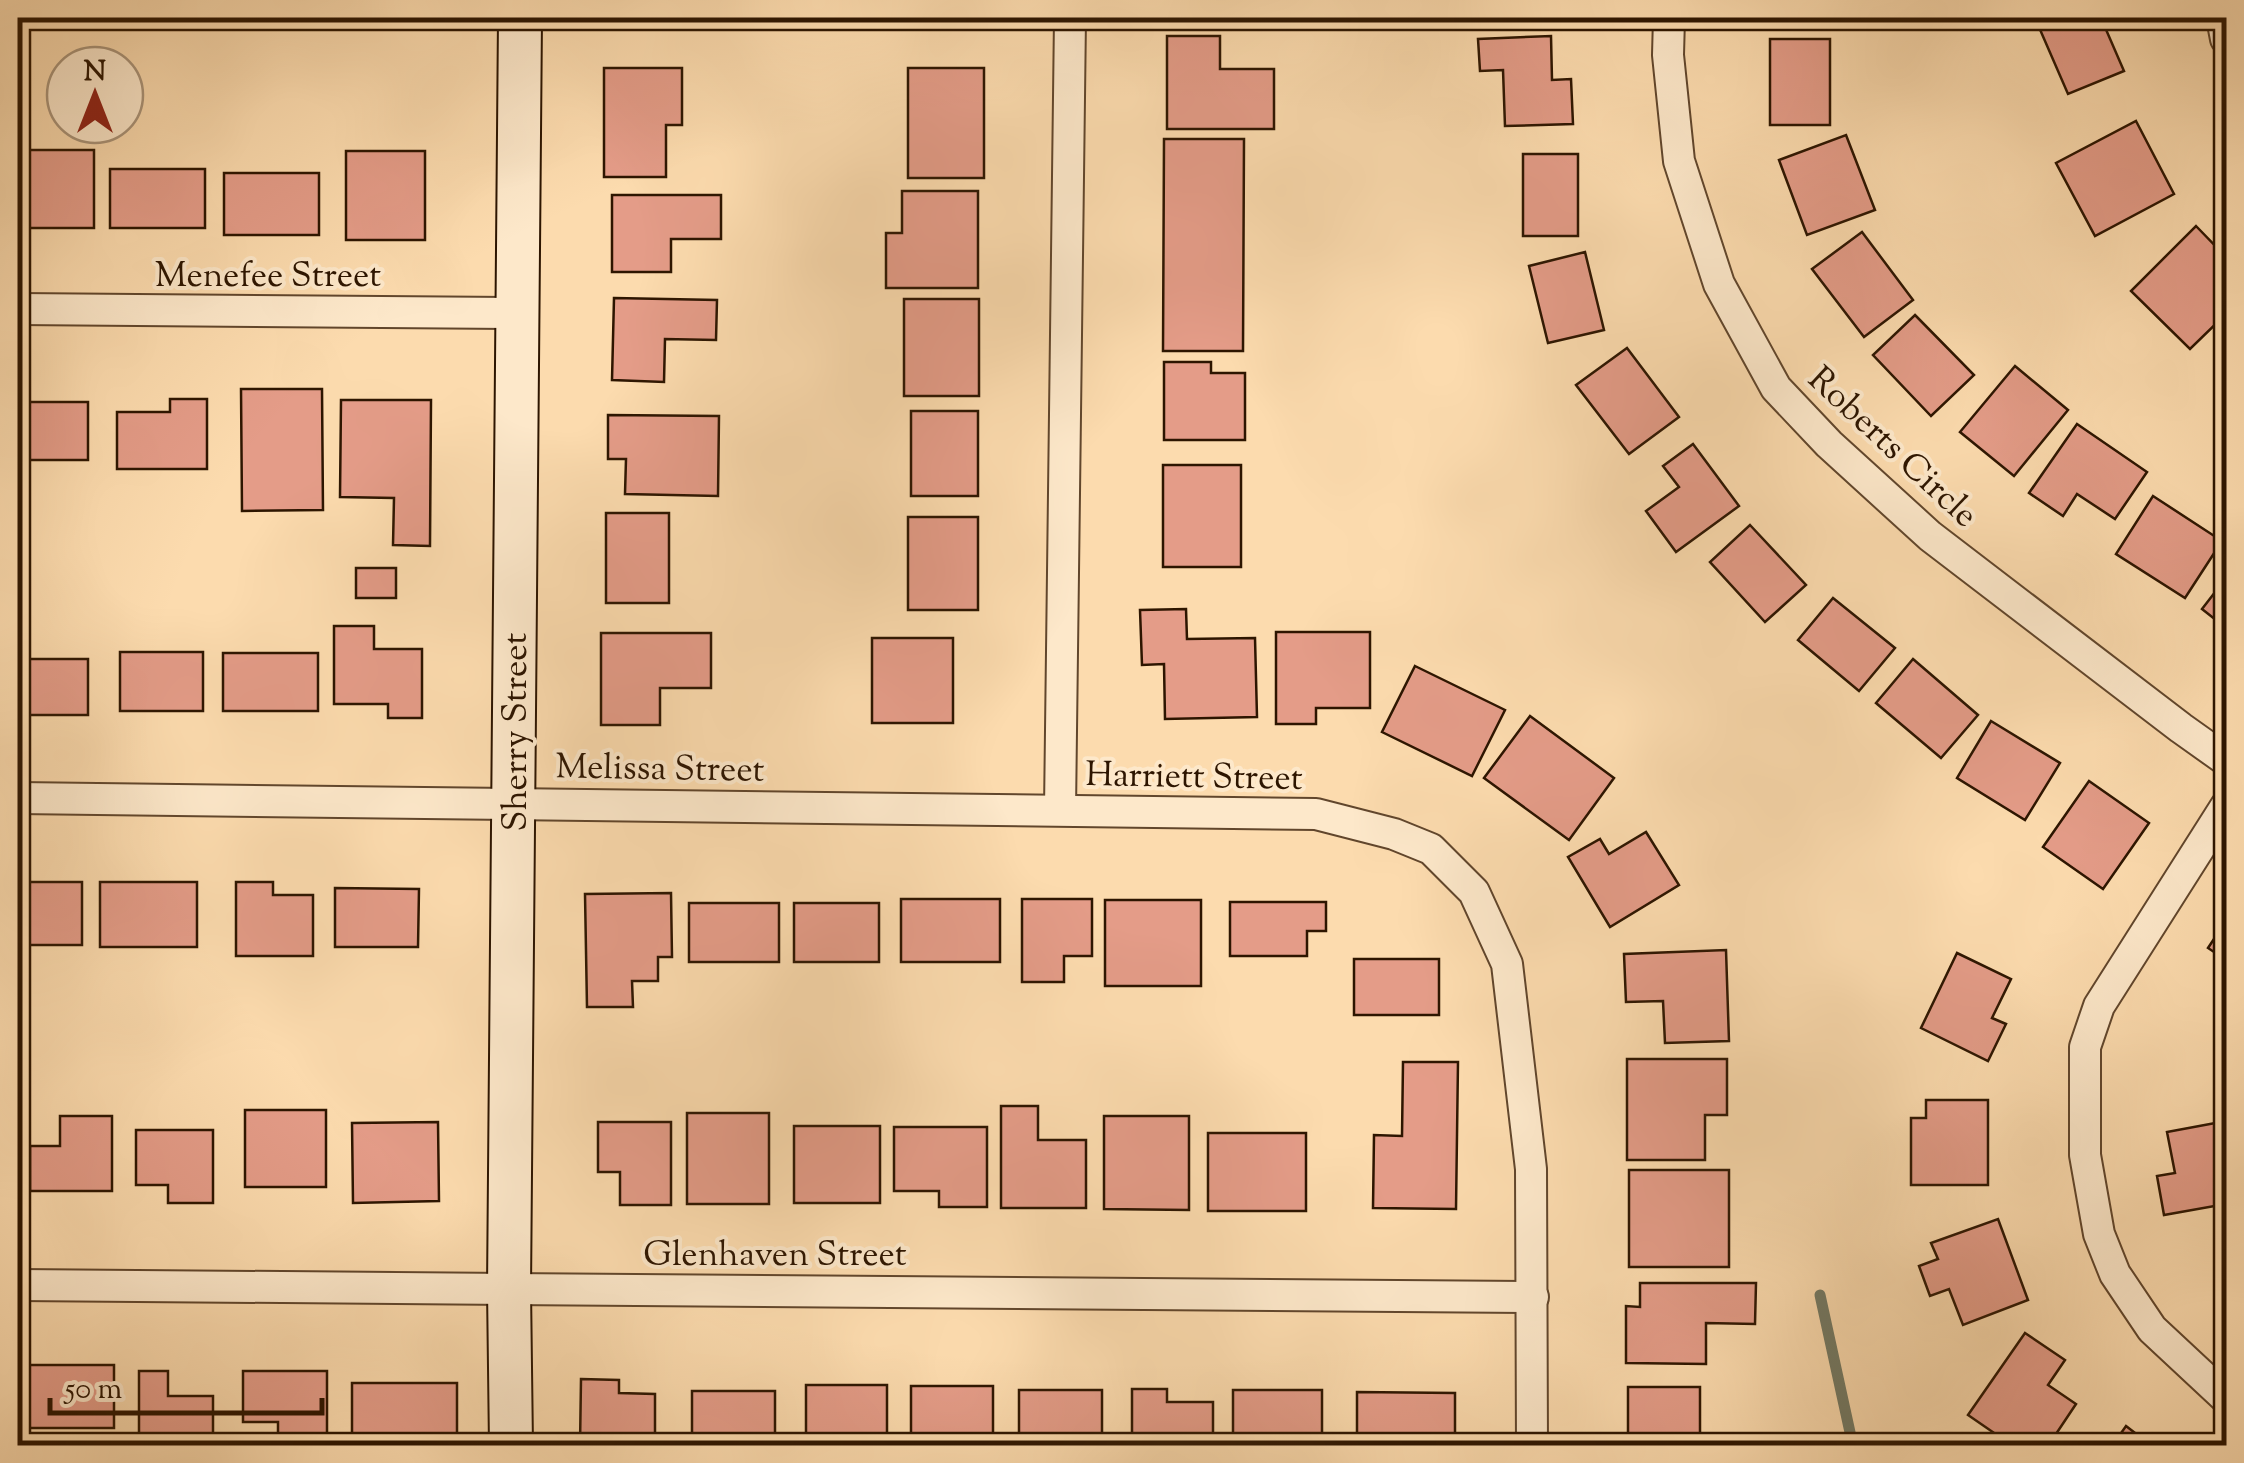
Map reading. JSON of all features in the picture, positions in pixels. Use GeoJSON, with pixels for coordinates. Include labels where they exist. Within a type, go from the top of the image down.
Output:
{"type":"FeatureCollection","features":[{"type":"Feature","properties":{"kind":"street","name":"Sherry Street"},"geometry":{"type":"LineString","coordinates":[[511,1446],[520,18]]}},
{"type":"Feature","properties":{"kind":"street","name":"Harriett Street"},"geometry":{"type":"LineString","coordinates":[[1070,18],[1060,810],[1316,814],[1394,834],[1431,849],[1474,892],[1507,964],[1531,1169],[1532,1446]]}},
{"type":"Feature","properties":{"kind":"street","name":"Roberts Circle"},"geometry":{"type":"LineString","coordinates":[[1669,18],[1668,55],[1679,161],[1719,284],[1776,388],[1829,444],[1930,536],[2226,760]]}},
{"type":"Feature","properties":{"kind":"street"},"geometry":{"type":"LineString","coordinates":[[2222,18],[2226,39]]}},
{"type":"Feature","properties":{"kind":"street","name":"Menefee Street"},"geometry":{"type":"LineString","coordinates":[[18,310],[517,313]]}},
{"type":"Feature","properties":{"kind":"street","name":"Melissa Street"},"geometry":{"type":"LineString","coordinates":[[18,798],[1060,810]]}},
{"type":"Feature","properties":{"kind":"street"},"geometry":{"type":"LineString","coordinates":[[2226,806],[2099,1006],[2085,1047],[2085,1155],[2099,1234],[2115,1274],[2152,1329],[2226,1398]]}},
{"type":"Feature","properties":{"kind":"street","name":"Glenhaven Street"},"geometry":{"type":"LineString","coordinates":[[18,1285],[1533,1297]]}},
{"type":"Feature","properties":{"kind":"building"},"geometry":{"type":"Polygon","coordinates":[[[1505,18],[1563,18],[1563,22],[1505,22],[1505,18]]]}},
{"type":"Feature","properties":{"kind":"building"},"geometry":{"type":"Polygon","coordinates":[[[1778,18],[1837,18],[1837,22],[1778,22],[1778,18]]]}},
{"type":"Feature","properties":{"kind":"building"},"geometry":{"type":"Polygon","coordinates":[[[2035,18],[2101,18],[2124,71],[2068,94],[2035,18]]]}},
{"type":"Feature","properties":{"kind":"building"},"geometry":{"type":"Polygon","coordinates":[[[1167,36],[1220,36],[1220,69],[1274,69],[1274,129],[1167,129],[1167,36]]]}},
{"type":"Feature","properties":{"kind":"building"},"geometry":{"type":"Polygon","coordinates":[[[1551,36],[1552,80],[1571,79],[1573,124],[1505,126],[1503,70],[1480,71],[1478,39],[1551,36]]]}},
{"type":"Feature","properties":{"kind":"building"},"geometry":{"type":"Polygon","coordinates":[[[1770,39],[1830,39],[1830,125],[1770,125],[1770,39]]]}},
{"type":"Feature","properties":{"kind":"building"},"geometry":{"type":"Polygon","coordinates":[[[604,68],[682,68],[682,125],[666,125],[666,177],[604,177],[604,68]]]}},
{"type":"Feature","properties":{"kind":"building"},"geometry":{"type":"Polygon","coordinates":[[[908,68],[984,68],[984,178],[908,178],[908,68]]]}},
{"type":"Feature","properties":{"kind":"building"},"geometry":{"type":"Polygon","coordinates":[[[2136,121],[2174,194],[2095,236],[2056,163],[2136,121]]]}},
{"type":"Feature","properties":{"kind":"building"},"geometry":{"type":"Polygon","coordinates":[[[1846,135],[1875,210],[1807,235],[1779,160],[1846,135]]]}},
{"type":"Feature","properties":{"kind":"building"},"geometry":{"type":"Polygon","coordinates":[[[1164,139],[1244,139],[1243,351],[1163,351],[1164,139]]]}},
{"type":"Feature","properties":{"kind":"building"},"geometry":{"type":"Polygon","coordinates":[[[18,150],[94,150],[94,228],[18,228],[18,150]]]}},
{"type":"Feature","properties":{"kind":"building"},"geometry":{"type":"Polygon","coordinates":[[[346,151],[425,151],[425,240],[346,240],[346,151]]]}},
{"type":"Feature","properties":{"kind":"building"},"geometry":{"type":"Polygon","coordinates":[[[1523,154],[1578,154],[1578,236],[1523,236],[1523,154]]]}},
{"type":"Feature","properties":{"kind":"building"},"geometry":{"type":"Polygon","coordinates":[[[110,169],[205,169],[205,228],[110,228],[110,169]]]}},
{"type":"Feature","properties":{"kind":"building"},"geometry":{"type":"Polygon","coordinates":[[[224,173],[319,173],[319,235],[224,235],[224,173]]]}},
{"type":"Feature","properties":{"kind":"building"},"geometry":{"type":"Polygon","coordinates":[[[902,191],[978,191],[978,288],[886,288],[886,233],[902,233],[902,191]]]}},
{"type":"Feature","properties":{"kind":"building"},"geometry":{"type":"Polygon","coordinates":[[[612,195],[721,195],[721,239],[671,239],[671,272],[612,272],[612,195]]]}},
{"type":"Feature","properties":{"kind":"building"},"geometry":{"type":"Polygon","coordinates":[[[2196,226],[2226,257],[2226,314],[2190,349],[2131,291],[2196,226]]]}},
{"type":"Feature","properties":{"kind":"building"},"geometry":{"type":"Polygon","coordinates":[[[1862,232],[1913,300],[1864,337],[1812,269],[1862,232]]]}},
{"type":"Feature","properties":{"kind":"building"},"geometry":{"type":"Polygon","coordinates":[[[1585,252],[1604,330],[1548,343],[1529,266],[1585,252]]]}},
{"type":"Feature","properties":{"kind":"building"},"geometry":{"type":"Polygon","coordinates":[[[614,298],[717,300],[716,340],[665,339],[664,382],[612,380],[614,298]]]}},
{"type":"Feature","properties":{"kind":"building"},"geometry":{"type":"Polygon","coordinates":[[[904,299],[979,299],[979,396],[904,396],[904,299]]]}},
{"type":"Feature","properties":{"kind":"building"},"geometry":{"type":"Polygon","coordinates":[[[1915,315],[1974,375],[1931,416],[1873,355],[1915,315]]]}},
{"type":"Feature","properties":{"kind":"building"},"geometry":{"type":"Polygon","coordinates":[[[1627,348],[1679,417],[1629,454],[1576,385],[1627,348]]]}},
{"type":"Feature","properties":{"kind":"building"},"geometry":{"type":"Polygon","coordinates":[[[1164,362],[1211,362],[1211,373],[1245,373],[1245,440],[1164,440],[1164,362]]]}},
{"type":"Feature","properties":{"kind":"building"},"geometry":{"type":"Polygon","coordinates":[[[2015,366],[2068,410],[2014,476],[1960,432],[2015,366]]]}},
{"type":"Feature","properties":{"kind":"building"},"geometry":{"type":"Polygon","coordinates":[[[241,389],[322,389],[323,510],[242,511],[241,389]]]}},
{"type":"Feature","properties":{"kind":"building"},"geometry":{"type":"Polygon","coordinates":[[[170,399],[207,399],[207,469],[117,469],[117,412],[170,412],[170,399]]]}},
{"type":"Feature","properties":{"kind":"building"},"geometry":{"type":"Polygon","coordinates":[[[341,400],[431,400],[430,546],[393,545],[394,498],[340,497],[341,400]]]}},
{"type":"Feature","properties":{"kind":"building"},"geometry":{"type":"Polygon","coordinates":[[[18,402],[88,402],[88,460],[18,460],[18,402]]]}},
{"type":"Feature","properties":{"kind":"building"},"geometry":{"type":"Polygon","coordinates":[[[911,411],[978,411],[978,496],[911,496],[911,411]]]}},
{"type":"Feature","properties":{"kind":"building"},"geometry":{"type":"Polygon","coordinates":[[[608,415],[719,416],[718,496],[625,494],[626,459],[608,459],[608,415]]]}},
{"type":"Feature","properties":{"kind":"building"},"geometry":{"type":"Polygon","coordinates":[[[2077,424],[2147,472],[2115,519],[2077,494],[2063,516],[2029,493],[2077,424]]]}},
{"type":"Feature","properties":{"kind":"building"},"geometry":{"type":"Polygon","coordinates":[[[1693,444],[1739,506],[1676,552],[1646,511],[1679,487],[1663,466],[1693,444]]]}},
{"type":"Feature","properties":{"kind":"building"},"geometry":{"type":"Polygon","coordinates":[[[1163,465],[1241,465],[1241,567],[1163,567],[1163,465]]]}},
{"type":"Feature","properties":{"kind":"building"},"geometry":{"type":"Polygon","coordinates":[[[2153,496],[2222,541],[2185,598],[2116,554],[2153,496]]]}},
{"type":"Feature","properties":{"kind":"building"},"geometry":{"type":"Polygon","coordinates":[[[606,513],[669,513],[669,603],[606,603],[606,513]]]}},
{"type":"Feature","properties":{"kind":"building"},"geometry":{"type":"Polygon","coordinates":[[[908,517],[978,517],[978,610],[908,610],[908,517]]]}},
{"type":"Feature","properties":{"kind":"building"},"geometry":{"type":"Polygon","coordinates":[[[1750,525],[1806,585],[1765,622],[1710,562],[1750,525]]]}},
{"type":"Feature","properties":{"kind":"building"},"geometry":{"type":"Polygon","coordinates":[[[356,568],[396,568],[396,598],[356,598],[356,568]]]}},
{"type":"Feature","properties":{"kind":"building"},"geometry":{"type":"Polygon","coordinates":[[[2226,578],[2226,628],[2202,609],[2226,578]]]}},
{"type":"Feature","properties":{"kind":"building"},"geometry":{"type":"Polygon","coordinates":[[[1833,598],[1895,648],[1859,691],[1798,640],[1833,598]]]}},
{"type":"Feature","properties":{"kind":"building"},"geometry":{"type":"Polygon","coordinates":[[[1186,609],[1187,639],[1255,638],[1257,717],[1165,719],[1164,664],[1142,665],[1140,610],[1186,609]]]}},
{"type":"Feature","properties":{"kind":"building"},"geometry":{"type":"Polygon","coordinates":[[[334,626],[374,626],[374,649],[422,649],[422,718],[388,718],[388,704],[334,704],[334,626]]]}},
{"type":"Feature","properties":{"kind":"building"},"geometry":{"type":"Polygon","coordinates":[[[1276,632],[1370,632],[1370,708],[1316,708],[1316,724],[1276,724],[1276,632]]]}},
{"type":"Feature","properties":{"kind":"building"},"geometry":{"type":"Polygon","coordinates":[[[601,633],[711,633],[711,688],[660,688],[660,725],[601,725],[601,633]]]}},
{"type":"Feature","properties":{"kind":"building"},"geometry":{"type":"Polygon","coordinates":[[[872,638],[953,638],[953,723],[872,723],[872,638]]]}},
{"type":"Feature","properties":{"kind":"building"},"geometry":{"type":"Polygon","coordinates":[[[120,652],[203,652],[203,711],[120,711],[120,652]]]}},
{"type":"Feature","properties":{"kind":"building"},"geometry":{"type":"Polygon","coordinates":[[[223,653],[318,653],[318,711],[223,711],[223,653]]]}},
{"type":"Feature","properties":{"kind":"building"},"geometry":{"type":"Polygon","coordinates":[[[18,659],[88,659],[88,715],[18,715],[18,659]]]}},
{"type":"Feature","properties":{"kind":"building"},"geometry":{"type":"Polygon","coordinates":[[[1913,659],[1978,715],[1941,758],[1876,703],[1913,659]]]}},
{"type":"Feature","properties":{"kind":"building"},"geometry":{"type":"Polygon","coordinates":[[[1415,666],[1505,710],[1472,776],[1382,732],[1415,666]]]}},
{"type":"Feature","properties":{"kind":"building"},"geometry":{"type":"Polygon","coordinates":[[[1530,716],[1614,778],[1569,840],[1484,778],[1530,716]]]}},
{"type":"Feature","properties":{"kind":"building"},"geometry":{"type":"Polygon","coordinates":[[[1991,721],[2060,763],[2025,820],[1957,778],[1991,721]]]}},
{"type":"Feature","properties":{"kind":"building"},"geometry":{"type":"Polygon","coordinates":[[[2089,781],[2149,823],[2103,889],[2043,847],[2089,781]]]}},
{"type":"Feature","properties":{"kind":"building"},"geometry":{"type":"Polygon","coordinates":[[[1646,832],[1679,885],[1610,927],[1568,857],[1600,839],[1609,854],[1646,832]]]}},
{"type":"Feature","properties":{"kind":"building"},"geometry":{"type":"Polygon","coordinates":[[[18,882],[82,882],[82,945],[18,945],[18,882]]]}},
{"type":"Feature","properties":{"kind":"building"},"geometry":{"type":"Polygon","coordinates":[[[100,882],[197,882],[197,947],[100,947],[100,882]]]}},
{"type":"Feature","properties":{"kind":"building"},"geometry":{"type":"Polygon","coordinates":[[[236,882],[273,882],[273,895],[313,895],[313,956],[236,956],[236,882]]]}},
{"type":"Feature","properties":{"kind":"building"},"geometry":{"type":"Polygon","coordinates":[[[335,888],[419,889],[418,947],[335,947],[335,888]]]}},
{"type":"Feature","properties":{"kind":"building"},"geometry":{"type":"Polygon","coordinates":[[[671,893],[672,957],[658,957],[658,981],[632,981],[633,1007],[587,1007],[585,894],[671,893]]]}},
{"type":"Feature","properties":{"kind":"building"},"geometry":{"type":"Polygon","coordinates":[[[901,899],[1000,899],[1000,962],[901,962],[901,899]]]}},
{"type":"Feature","properties":{"kind":"building"},"geometry":{"type":"Polygon","coordinates":[[[1022,899],[1092,899],[1092,956],[1064,956],[1064,982],[1022,982],[1022,899]]]}},
{"type":"Feature","properties":{"kind":"building"},"geometry":{"type":"Polygon","coordinates":[[[1105,900],[1201,900],[1201,986],[1105,986],[1105,900]]]}},
{"type":"Feature","properties":{"kind":"building"},"geometry":{"type":"Polygon","coordinates":[[[1230,902],[1326,902],[1326,931],[1307,931],[1307,956],[1230,956],[1230,902]]]}},
{"type":"Feature","properties":{"kind":"building"},"geometry":{"type":"Polygon","coordinates":[[[689,903],[779,903],[779,962],[689,962],[689,903]]]}},
{"type":"Feature","properties":{"kind":"building"},"geometry":{"type":"Polygon","coordinates":[[[794,903],[879,903],[879,962],[794,962],[794,903]]]}},
{"type":"Feature","properties":{"kind":"building"},"geometry":{"type":"Polygon","coordinates":[[[2226,921],[2226,960],[2208,948],[2226,921]]]}},
{"type":"Feature","properties":{"kind":"building"},"geometry":{"type":"Polygon","coordinates":[[[1726,950],[1729,1041],[1665,1043],[1663,1001],[1626,1002],[1624,954],[1726,950]]]}},
{"type":"Feature","properties":{"kind":"building"},"geometry":{"type":"Polygon","coordinates":[[[1957,953],[2011,979],[1992,1018],[2006,1024],[1988,1061],[1921,1028],[1957,953]]]}},
{"type":"Feature","properties":{"kind":"building"},"geometry":{"type":"Polygon","coordinates":[[[1354,959],[1439,959],[1439,1015],[1354,1015],[1354,959]]]}},
{"type":"Feature","properties":{"kind":"building"},"geometry":{"type":"Polygon","coordinates":[[[1627,1059],[1727,1059],[1727,1115],[1705,1115],[1705,1160],[1627,1160],[1627,1059]]]}},
{"type":"Feature","properties":{"kind":"building"},"geometry":{"type":"Polygon","coordinates":[[[1403,1062],[1458,1062],[1456,1209],[1373,1208],[1374,1135],[1402,1136],[1403,1062]]]}},
{"type":"Feature","properties":{"kind":"building"},"geometry":{"type":"Polygon","coordinates":[[[1926,1100],[1988,1100],[1988,1185],[1911,1185],[1911,1118],[1926,1118],[1926,1100]]]}},
{"type":"Feature","properties":{"kind":"building"},"geometry":{"type":"Polygon","coordinates":[[[1001,1106],[1038,1106],[1038,1140],[1086,1140],[1086,1208],[1001,1208],[1001,1106]]]}},
{"type":"Feature","properties":{"kind":"building"},"geometry":{"type":"Polygon","coordinates":[[[245,1110],[326,1110],[326,1187],[245,1187],[245,1110]]]}},
{"type":"Feature","properties":{"kind":"building"},"geometry":{"type":"Polygon","coordinates":[[[687,1113],[769,1113],[769,1204],[687,1204],[687,1113]]]}},
{"type":"Feature","properties":{"kind":"building"},"geometry":{"type":"Polygon","coordinates":[[[60,1116],[112,1116],[112,1191],[30,1191],[30,1146],[60,1146],[60,1116]]]}},
{"type":"Feature","properties":{"kind":"building"},"geometry":{"type":"Polygon","coordinates":[[[1104,1116],[1189,1116],[1189,1210],[1104,1209],[1104,1116]]]}},
{"type":"Feature","properties":{"kind":"building"},"geometry":{"type":"Polygon","coordinates":[[[2226,1121],[2226,1204],[2164,1215],[2157,1176],[2175,1173],[2167,1132],[2226,1121]]]}},
{"type":"Feature","properties":{"kind":"building"},"geometry":{"type":"Polygon","coordinates":[[[438,1122],[439,1201],[353,1203],[352,1123],[438,1122]]]}},
{"type":"Feature","properties":{"kind":"building"},"geometry":{"type":"Polygon","coordinates":[[[598,1122],[671,1122],[671,1205],[620,1205],[620,1172],[598,1172],[598,1122]]]}},
{"type":"Feature","properties":{"kind":"building"},"geometry":{"type":"Polygon","coordinates":[[[794,1126],[880,1126],[880,1203],[794,1203],[794,1126]]]}},
{"type":"Feature","properties":{"kind":"building"},"geometry":{"type":"Polygon","coordinates":[[[894,1127],[987,1127],[987,1207],[939,1207],[939,1191],[894,1191],[894,1127]]]}},
{"type":"Feature","properties":{"kind":"building"},"geometry":{"type":"Polygon","coordinates":[[[136,1130],[213,1130],[213,1203],[168,1203],[168,1185],[136,1185],[136,1130]]]}},
{"type":"Feature","properties":{"kind":"building"},"geometry":{"type":"Polygon","coordinates":[[[1208,1133],[1306,1133],[1306,1211],[1208,1211],[1208,1133]]]}},
{"type":"Feature","properties":{"kind":"building"},"geometry":{"type":"Polygon","coordinates":[[[1629,1170],[1729,1170],[1729,1267],[1629,1267],[1629,1170]]]}},
{"type":"Feature","properties":{"kind":"building"},"geometry":{"type":"Polygon","coordinates":[[[1998,1219],[2028,1300],[1963,1325],[1949,1289],[1930,1296],[1919,1266],[1938,1259],[1931,1243],[1998,1219]]]}},
{"type":"Feature","properties":{"kind":"building"},"geometry":{"type":"Polygon","coordinates":[[[1640,1283],[1756,1283],[1755,1324],[1706,1323],[1706,1364],[1626,1363],[1626,1306],[1640,1307],[1640,1283]]]}},
{"type":"Feature","properties":{"kind":"building"},"geometry":{"type":"Polygon","coordinates":[[[2025,1333],[2065,1360],[2048,1385],[2076,1404],[2048,1446],[2013,1446],[1968,1415],[2025,1333]]]}},
{"type":"Feature","properties":{"kind":"building"},"geometry":{"type":"Polygon","coordinates":[[[25,1365],[114,1365],[114,1428],[25,1428],[25,1365]]]}},
{"type":"Feature","properties":{"kind":"building"},"geometry":{"type":"Polygon","coordinates":[[[139,1371],[168,1371],[168,1396],[213,1396],[213,1446],[139,1444],[139,1371]]]}},
{"type":"Feature","properties":{"kind":"building"},"geometry":{"type":"Polygon","coordinates":[[[243,1371],[327,1371],[327,1446],[278,1446],[278,1422],[243,1422],[243,1371]]]}},
{"type":"Feature","properties":{"kind":"building"},"geometry":{"type":"Polygon","coordinates":[[[581,1379],[619,1380],[619,1393],[655,1394],[655,1446],[580,1446],[581,1379]]]}},
{"type":"Feature","properties":{"kind":"building"},"geometry":{"type":"Polygon","coordinates":[[[352,1383],[457,1383],[457,1445],[352,1445],[352,1383]]]}},
{"type":"Feature","properties":{"kind":"building"},"geometry":{"type":"Polygon","coordinates":[[[806,1385],[887,1385],[887,1446],[806,1446],[806,1385]]]}},
{"type":"Feature","properties":{"kind":"building"},"geometry":{"type":"Polygon","coordinates":[[[911,1386],[993,1386],[993,1446],[911,1446],[911,1386]]]}},
{"type":"Feature","properties":{"kind":"building"},"geometry":{"type":"Polygon","coordinates":[[[1628,1387],[1700,1387],[1700,1446],[1628,1446],[1628,1387]]]}},
{"type":"Feature","properties":{"kind":"building"},"geometry":{"type":"Polygon","coordinates":[[[1132,1389],[1167,1389],[1167,1402],[1213,1402],[1213,1446],[1132,1446],[1132,1389]]]}},
{"type":"Feature","properties":{"kind":"building"},"geometry":{"type":"Polygon","coordinates":[[[1019,1390],[1102,1390],[1102,1446],[1019,1446],[1019,1390]]]}},
{"type":"Feature","properties":{"kind":"building"},"geometry":{"type":"Polygon","coordinates":[[[1233,1390],[1322,1390],[1322,1446],[1233,1446],[1233,1390]]]}},
{"type":"Feature","properties":{"kind":"building"},"geometry":{"type":"Polygon","coordinates":[[[692,1391],[775,1391],[775,1446],[692,1446],[692,1391]]]}},
{"type":"Feature","properties":{"kind":"building"},"geometry":{"type":"Polygon","coordinates":[[[1357,1392],[1455,1393],[1455,1446],[1357,1446],[1357,1392]]]}},
{"type":"Feature","properties":{"kind":"building"},"geometry":{"type":"Polygon","coordinates":[[[2126,1426],[2152,1446],[2112,1446],[2126,1426]]]}},
{"type":"Feature","properties":{"kind":"waterway"},"geometry":{"type":"LineString","coordinates":[[1820,1295],[1853,1446]]}}]}
